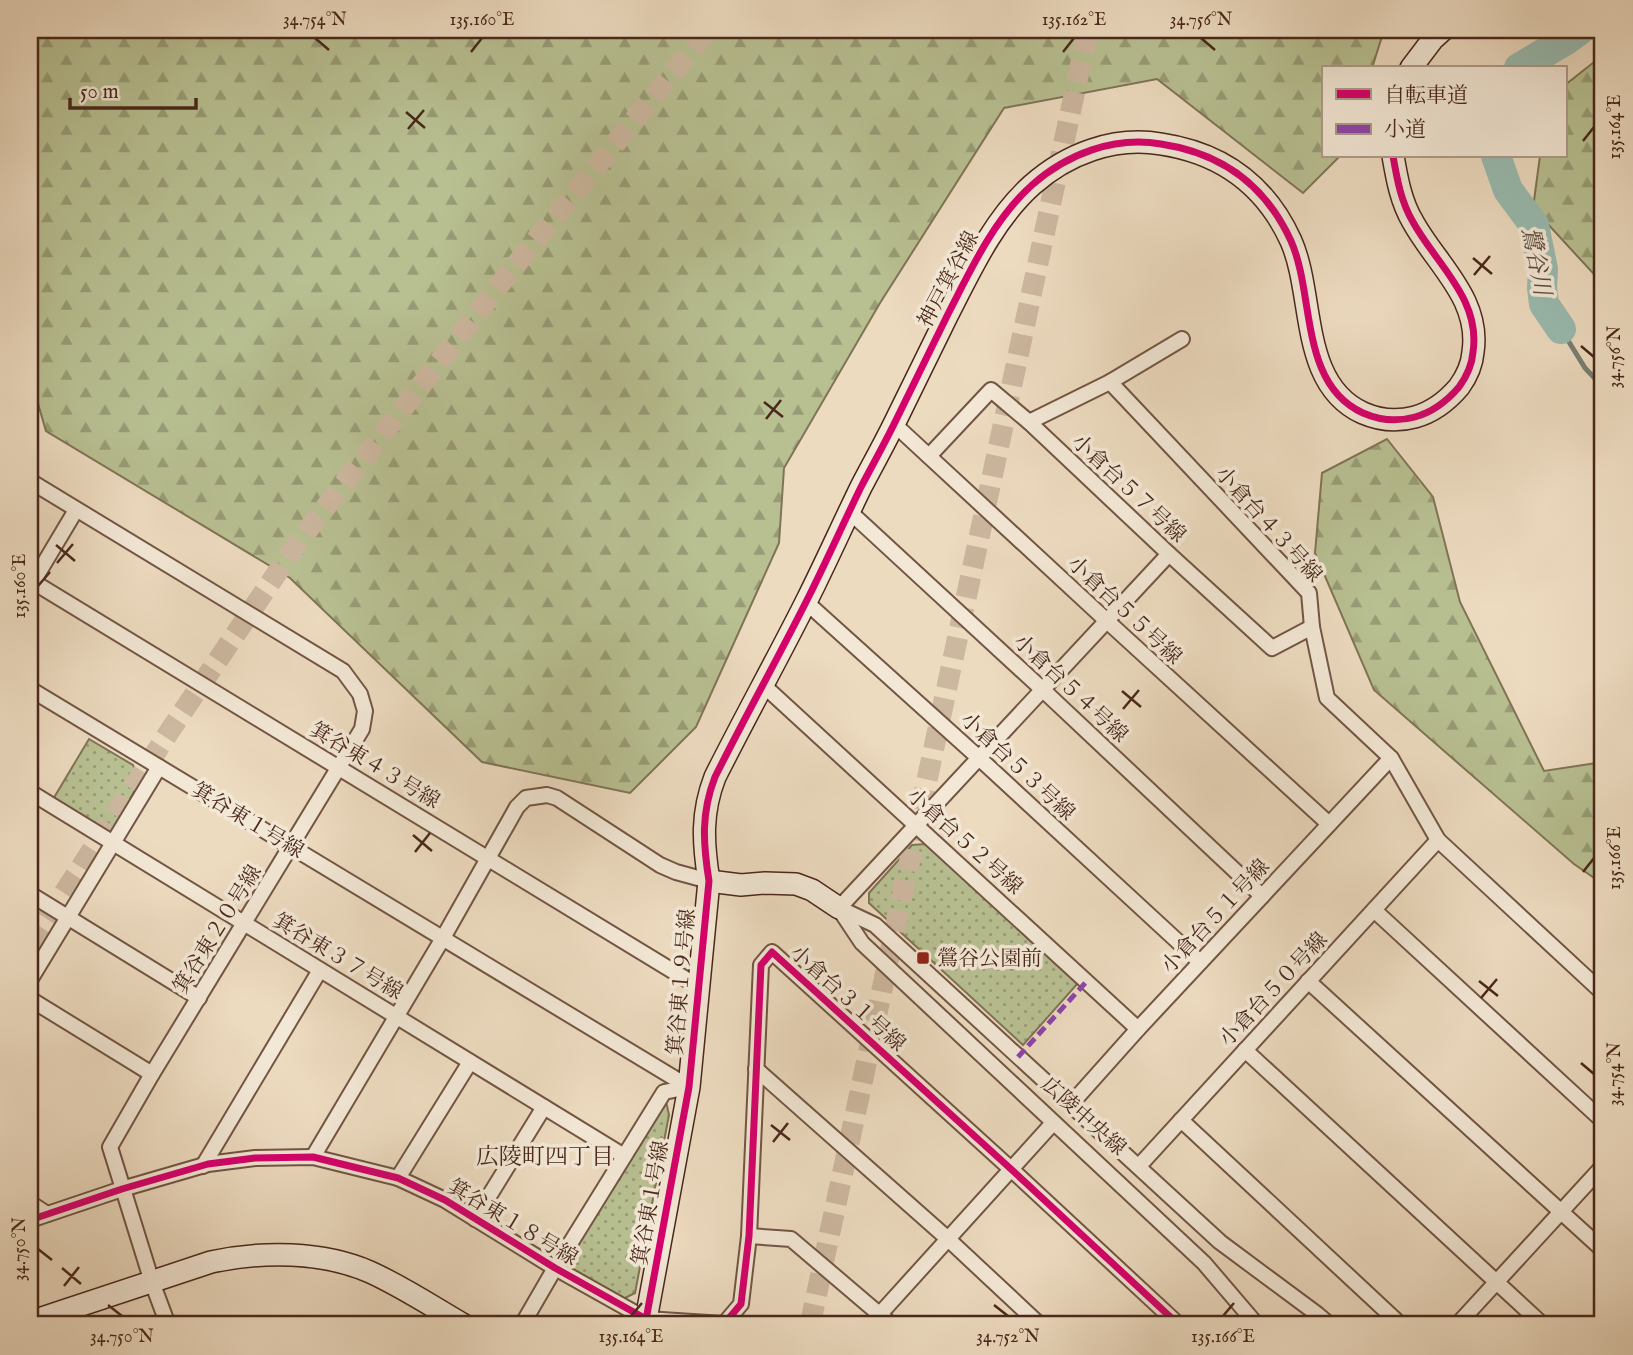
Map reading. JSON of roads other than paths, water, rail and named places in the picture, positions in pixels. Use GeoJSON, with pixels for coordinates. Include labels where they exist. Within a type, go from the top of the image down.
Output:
{"type":"FeatureCollection","features":[{"type":"Feature","properties":{"kind":"street"},"geometry":{"type":"LineString","coordinates":[[1413,66],[1443,30]]}},
{"type":"Feature","properties":{"kind":"street","name":"神戸箕谷線"},"geometry":{"type":"LineString","coordinates":[[709,881],[703,835],[710,788],[806,602],[968,275],[1016,201],[1070,159],[1088,151],[1129,142],[1184,148],[1219,161],[1247,181],[1265,199],[1285,229],[1302,277],[1318,359],[1334,390],[1350,407],[1367,415],[1385,420],[1401,420],[1432,411],[1450,396],[1468,374],[1475,341],[1468,307],[1413,223],[1404,203],[1393,158]]}},
{"type":"Feature","properties":{"kind":"street"},"geometry":{"type":"LineString","coordinates":[[1029,422],[1110,382],[1182,339]]}},
{"type":"Feature","properties":{"kind":"street","name":"小倉台４３号線"},"geometry":{"type":"LineString","coordinates":[[1110,382],[1308,593],[1311,627],[1327,698],[1391,758],[1438,840],[1603,993]]}},
{"type":"Feature","properties":{"kind":"street","name":"小倉台５７号線"},"geometry":{"type":"LineString","coordinates":[[929,456],[992,390],[1272,648],[1311,627]]}},
{"type":"Feature","properties":{"kind":"street","name":"小倉台５５号線"},"geometry":{"type":"LineString","coordinates":[[894,424],[1329,824]]}},
{"type":"Feature","properties":{"kind":"street","name":"箕谷東２０号線"},"geometry":{"type":"LineString","coordinates":[[30,481],[343,671],[360,694],[365,711],[362,729],[110,1147],[168,1325]]}},
{"type":"Feature","properties":{"kind":"street"},"geometry":{"type":"LineString","coordinates":[[31,583],[76,510]]}},
{"type":"Feature","properties":{"kind":"street","name":"小倉台５４号線"},"geometry":{"type":"LineString","coordinates":[[850,512],[1262,896]]}},
{"type":"Feature","properties":{"kind":"street"},"geometry":{"type":"LineString","coordinates":[[839,908],[1168,554]]}},
{"type":"Feature","properties":{"kind":"street","name":"箕谷東４３号線"},"geometry":{"type":"LineString","coordinates":[[31,583],[699,987]]}},
{"type":"Feature","properties":{"kind":"street","name":"小倉台５３号線"},"geometry":{"type":"LineString","coordinates":[[806,602],[1200,962]]}},
{"type":"Feature","properties":{"kind":"street","name":"小倉台５２号線"},"geometry":{"type":"LineString","coordinates":[[762,684],[1138,1028]]}},
{"type":"Feature","properties":{"kind":"street","name":"箕谷東１号線"},"geometry":{"type":"LineString","coordinates":[[30,689],[689,1087],[646,1322]]}},
{"type":"Feature","properties":{"kind":"street","name":"小倉台５１号線"},"geometry":{"type":"LineString","coordinates":[[1071,1104],[1138,1028],[1391,758]]}},
{"type":"Feature","properties":{"kind":"street"},"geometry":{"type":"LineString","coordinates":[[30,980],[159,767]]}},
{"type":"Feature","properties":{"kind":"street","name":"箕谷東３７号線"},"geometry":{"type":"LineString","coordinates":[[30,792],[624,1156]]}},
{"type":"Feature","properties":{"kind":"street","name":"箕谷東１９号線"},"geometry":{"type":"LineString","coordinates":[[313,1157],[517,807],[526,798],[547,795],[557,798],[676,873],[709,881],[689,1087]]}},
{"type":"Feature","properties":{"kind":"street","name":"小倉台５０号線"},"geometry":{"type":"LineString","coordinates":[[1139,1166],[1438,840]]}},
{"type":"Feature","properties":{"kind":"street","name":"広陵中央線"},"geometry":{"type":"LineString","coordinates":[[709,881],[741,886],[765,883],[796,884],[876,925],[1220,1242],[1330,1325]]}},
{"type":"Feature","properties":{"kind":"street"},"geometry":{"type":"LineString","coordinates":[[30,894],[199,998]]}},
{"type":"Feature","properties":{"kind":"street","name":"広陵中央線"},"geometry":{"type":"LineString","coordinates":[[839,908],[862,943],[1203,1263],[1257,1325]]}},
{"type":"Feature","properties":{"kind":"street"},"geometry":{"type":"LineString","coordinates":[[1374,910],[1603,1121]]}},
{"type":"Feature","properties":{"kind":"street","name":"小倉台３１号線"},"geometry":{"type":"LineString","coordinates":[[646,1322],[724,1324],[741,1304],[749,1236],[761,965],[772,952],[1179,1325]]}},
{"type":"Feature","properties":{"kind":"street"},"geometry":{"type":"LineString","coordinates":[[203,1166],[320,970]]}},
{"type":"Feature","properties":{"kind":"street"},"geometry":{"type":"LineString","coordinates":[[1308,981],[1603,1250]]}},
{"type":"Feature","properties":{"kind":"street"},"geometry":{"type":"LineString","coordinates":[[30,999],[152,1074]]}},
{"type":"Feature","properties":{"kind":"street"},"geometry":{"type":"LineString","coordinates":[[1245,1050],[1543,1325]]}},
{"type":"Feature","properties":{"kind":"street"},"geometry":{"type":"LineString","coordinates":[[398,1178],[470,1062]]}},
{"type":"Feature","properties":{"kind":"street"},"geometry":{"type":"LineString","coordinates":[[756,1069],[948,1239],[1040,1325]]}},
{"type":"Feature","properties":{"kind":"street"},"geometry":{"type":"LineString","coordinates":[[522,1325],[664,1092],[689,1087]]}},
{"type":"Feature","properties":{"kind":"street"},"geometry":{"type":"LineString","coordinates":[[475,1219],[544,1107]]}},
{"type":"Feature","properties":{"kind":"street"},"geometry":{"type":"LineString","coordinates":[[1181,1120],[1401,1325]]}},
{"type":"Feature","properties":{"kind":"street"},"geometry":{"type":"LineString","coordinates":[[880,1314],[1053,1123]]}},
{"type":"Feature","properties":{"kind":"street","name":"箕谷東１８号線"},"geometry":{"type":"LineString","coordinates":[[30,1220],[122,1189],[203,1166],[255,1158],[313,1157],[398,1178],[445,1200],[646,1322]]}},
{"type":"Feature","properties":{"kind":"street"},"geometry":{"type":"LineString","coordinates":[[1457,1325],[1603,1166]]}},
{"type":"Feature","properties":{"kind":"street"},"geometry":{"type":"LineString","coordinates":[[30,1203],[47,1214]]}},
{"type":"Feature","properties":{"kind":"street"},"geometry":{"type":"LineString","coordinates":[[749,1236],[790,1239],[892,1325]]}},
{"type":"Feature","properties":{"kind":"street"},"geometry":{"type":"LineString","coordinates":[[30,1322],[211,1262],[267,1255],[318,1258],[367,1271],[464,1325]]}},
{"type":"Feature","properties":{"kind":"waterway","name":"鷺谷川"},"geometry":{"type":"LineString","coordinates":[[1522,66],[1580,30]]}},
{"type":"Feature","properties":{"kind":"waterway","name":"鷺谷川"},"geometry":{"type":"LineString","coordinates":[[1497,158],[1508,190],[1534,225],[1543,269],[1544,304],[1561,329]]}},
{"type":"Feature","properties":{"kind":"waterway"},"geometry":{"type":"LineString","coordinates":[[1561,329],[1585,368],[1603,387]]}},
{"type":"Feature","properties":{"kind":"tunnel"},"geometry":{"type":"LineString","coordinates":[[30,945],[173,726],[296,545],[501,283],[708,30]]}},
{"type":"Feature","properties":{"kind":"tunnel"},"geometry":{"type":"LineString","coordinates":[[810,1325],[1088,30]]}},
{"type":"Feature","properties":{"kind":"place","name":"鶯谷公園前"},"geometry":{"type":"Point","coordinates":[923,958]}},
{"type":"Feature","properties":{"kind":"district","name":"広陵町四丁目"},"geometry":{"type":"Point","coordinates":[545,1156]}}]}
